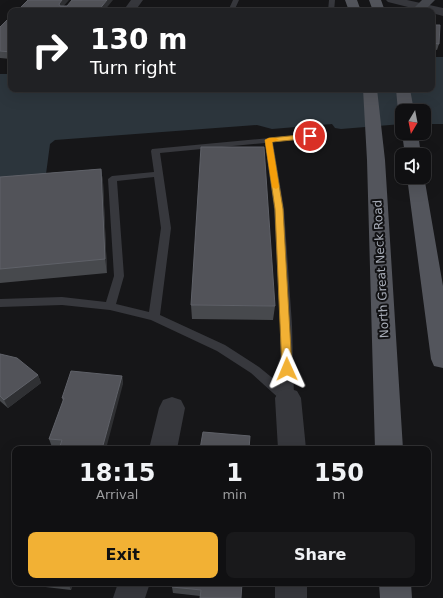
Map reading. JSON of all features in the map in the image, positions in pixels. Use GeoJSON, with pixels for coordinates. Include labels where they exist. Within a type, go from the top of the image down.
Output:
{"type":"FeatureCollection","features":[{"type":"Feature","properties":{"kind":"main road","name":"North Great Neck Road"},"geometry":{"type":"LineString","coordinates":[[370,92],[375,152],[389,446]]}},
{"type":"Feature","properties":{"kind":"main road"},"geometry":{"type":"LineString","coordinates":[[403,92],[405,104]]}},
{"type":"Feature","properties":{"kind":"main road"},"geometry":{"type":"LineString","coordinates":[[417,184],[443,359]]}},
{"type":"Feature","properties":{"kind":"main road"},"geometry":{"type":"LineString","coordinates":[[395,586],[396,598]]}},
{"type":"Feature","properties":{"kind":"street"},"geometry":{"type":"LineString","coordinates":[[392,0],[425,3],[443,12]]}},
{"type":"Feature","properties":{"kind":"street"},"geometry":{"type":"LineString","coordinates":[[288,398],[292,446]]}},
{"type":"Feature","properties":{"kind":"street"},"geometry":{"type":"LineString","coordinates":[[164,446],[172,408]]}},
{"type":"Feature","properties":{"kind":"street"},"geometry":{"type":"LineString","coordinates":[[129,598],[133,586]]}},
{"type":"Feature","properties":{"kind":"street"},"geometry":{"type":"LineString","coordinates":[[290,598],[291,586]]}},
{"type":"Feature","properties":{"kind":"lane"},"geometry":{"type":"LineString","coordinates":[[154,317],[166,228],[155,151],[324,135]]}},
{"type":"Feature","properties":{"kind":"lane"},"geometry":{"type":"LineString","coordinates":[[269,140],[279,209],[286,325],[288,398]]}},
{"type":"Feature","properties":{"kind":"lane"},"geometry":{"type":"LineString","coordinates":[[110,306],[118,276],[112,179],[158,174]]}},
{"type":"Feature","properties":{"kind":"lane"},"geometry":{"type":"LineString","coordinates":[[0,303],[62,301],[110,306],[154,317],[222,348],[255,370],[288,398]]}},
{"type":"Feature","properties":{"kind":"shaded area"},"geometry":{"type":"Polygon","coordinates":[[[435,57],[443,57],[443,124],[431,124],[431,104],[395,104],[395,125],[341,129],[335,128],[332,124],[272,129],[257,125],[55,140],[50,144],[46,174],[0,179],[0,74],[8,74],[8,92],[435,92],[435,57]]]}},
{"type":"Feature","properties":{"kind":"building"},"geometry":{"type":"Polygon","coordinates":[[[28,0],[62,0],[59,4],[60,6],[67,6],[72,0],[107,0],[100,8],[20,8],[28,0]]]}},
{"type":"Feature","properties":{"kind":"building"},"geometry":{"type":"Polygon","coordinates":[[[8,19],[8,52],[0,51],[0,27],[8,19]]]}},
{"type":"Feature","properties":{"kind":"building"},"geometry":{"type":"Polygon","coordinates":[[[435,25],[440,25],[439,44],[435,43],[435,25]]]}},
{"type":"Feature","properties":{"kind":"building"},"geometry":{"type":"Polygon","coordinates":[[[201,147],[264,147],[275,306],[191,305],[201,147]]]}},
{"type":"Feature","properties":{"kind":"building"},"geometry":{"type":"Polygon","coordinates":[[[101,169],[105,259],[0,269],[0,177],[101,169]]]}},
{"type":"Feature","properties":{"kind":"building"},"geometry":{"type":"Polygon","coordinates":[[[0,354],[17,358],[38,375],[4,400],[0,396],[0,354]]]}},
{"type":"Feature","properties":{"kind":"building"},"geometry":{"type":"Polygon","coordinates":[[[71,371],[122,376],[103,446],[60,446],[62,440],[49,439],[64,398],[62,398],[71,371]]]}},
{"type":"Feature","properties":{"kind":"building"},"geometry":{"type":"Polygon","coordinates":[[[203,432],[250,436],[249,446],[201,446],[203,432]]]}},
{"type":"Feature","properties":{"kind":"building"},"geometry":{"type":"Polygon","coordinates":[[[242,586],[241,598],[200,598],[201,590],[172,587],[242,586]]]}},
{"type":"Feature","properties":{"kind":"slow traffic"},"geometry":{"type":"LineString","coordinates":[[276,140],[269,140],[276,187]]}},
{"type":"Feature","properties":{"kind":"route"},"geometry":{"type":"LineString","coordinates":[[287,369],[279,209],[269,140],[310,136]]}}]}
